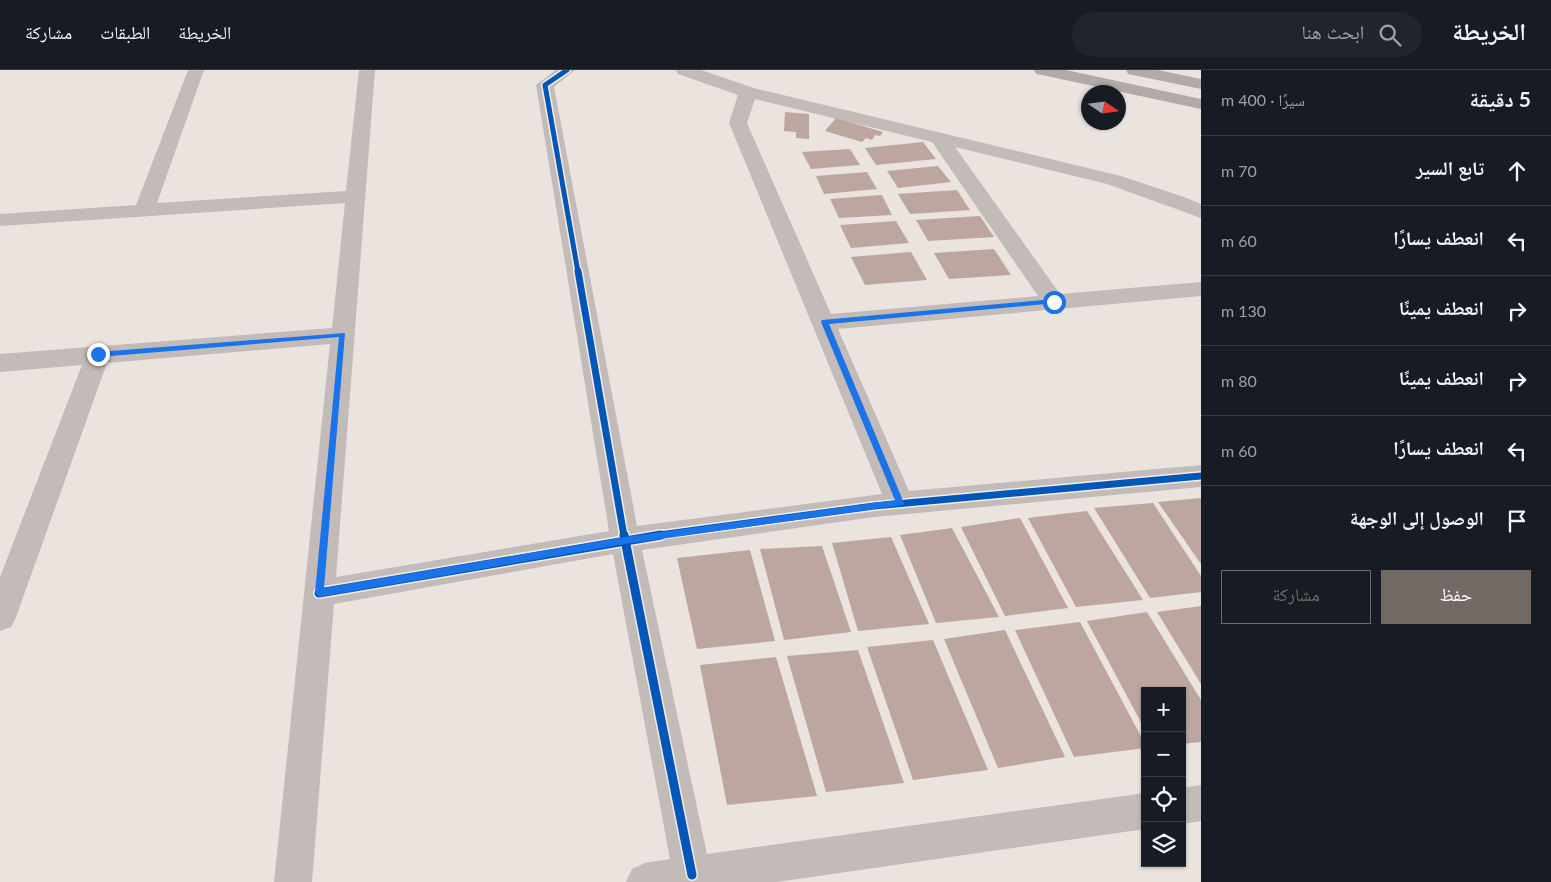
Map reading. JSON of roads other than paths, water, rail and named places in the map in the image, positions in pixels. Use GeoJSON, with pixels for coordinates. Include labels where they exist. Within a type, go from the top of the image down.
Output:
{"type":"FeatureCollection","features":[{"type":"Feature","properties":{"kind":"main road"},"geometry":{"type":"LineString","coordinates":[[1042,70],[1201,104]]}},
{"type":"Feature","properties":{"kind":"main road"},"geometry":{"type":"LineString","coordinates":[[1134,70],[1201,84]]}},
{"type":"Feature","properties":{"kind":"street"},"geometry":{"type":"LineString","coordinates":[[144,210],[196,70]]}},
{"type":"Feature","properties":{"kind":"street"},"geometry":{"type":"LineString","coordinates":[[292,882],[367,70]]}},
{"type":"Feature","properties":{"kind":"street"},"geometry":{"type":"LineString","coordinates":[[567,70],[545,85],[625,540],[692,875]]}},
{"type":"Feature","properties":{"kind":"street"},"geometry":{"type":"LineString","coordinates":[[684,70],[748,92],[1114,180],[1178,201],[1201,212]]}},
{"type":"Feature","properties":{"kind":"street"},"geometry":{"type":"LineString","coordinates":[[748,92],[738,123],[900,503]]}},
{"type":"Feature","properties":{"kind":"street"},"geometry":{"type":"LineString","coordinates":[[939,138],[1054,302]]}},
{"type":"Feature","properties":{"kind":"street"},"geometry":{"type":"LineString","coordinates":[[0,220],[356,196]]}},
{"type":"Feature","properties":{"kind":"street"},"geometry":{"type":"LineString","coordinates":[[824,322],[1201,288]]}},
{"type":"Feature","properties":{"kind":"street"},"geometry":{"type":"LineString","coordinates":[[0,362],[342,335]]}},
{"type":"Feature","properties":{"kind":"street"},"geometry":{"type":"LineString","coordinates":[[0,617],[98,354]]}},
{"type":"Feature","properties":{"kind":"street"},"geometry":{"type":"LineString","coordinates":[[319,593],[625,540],[900,503],[1201,476]]}},
{"type":"Feature","properties":{"kind":"street"},"geometry":{"type":"LineString","coordinates":[[1186,805],[1201,803]]}},
{"type":"Feature","properties":{"kind":"street"},"geometry":{"type":"LineString","coordinates":[[645,882],[1141,812]]}}]}
